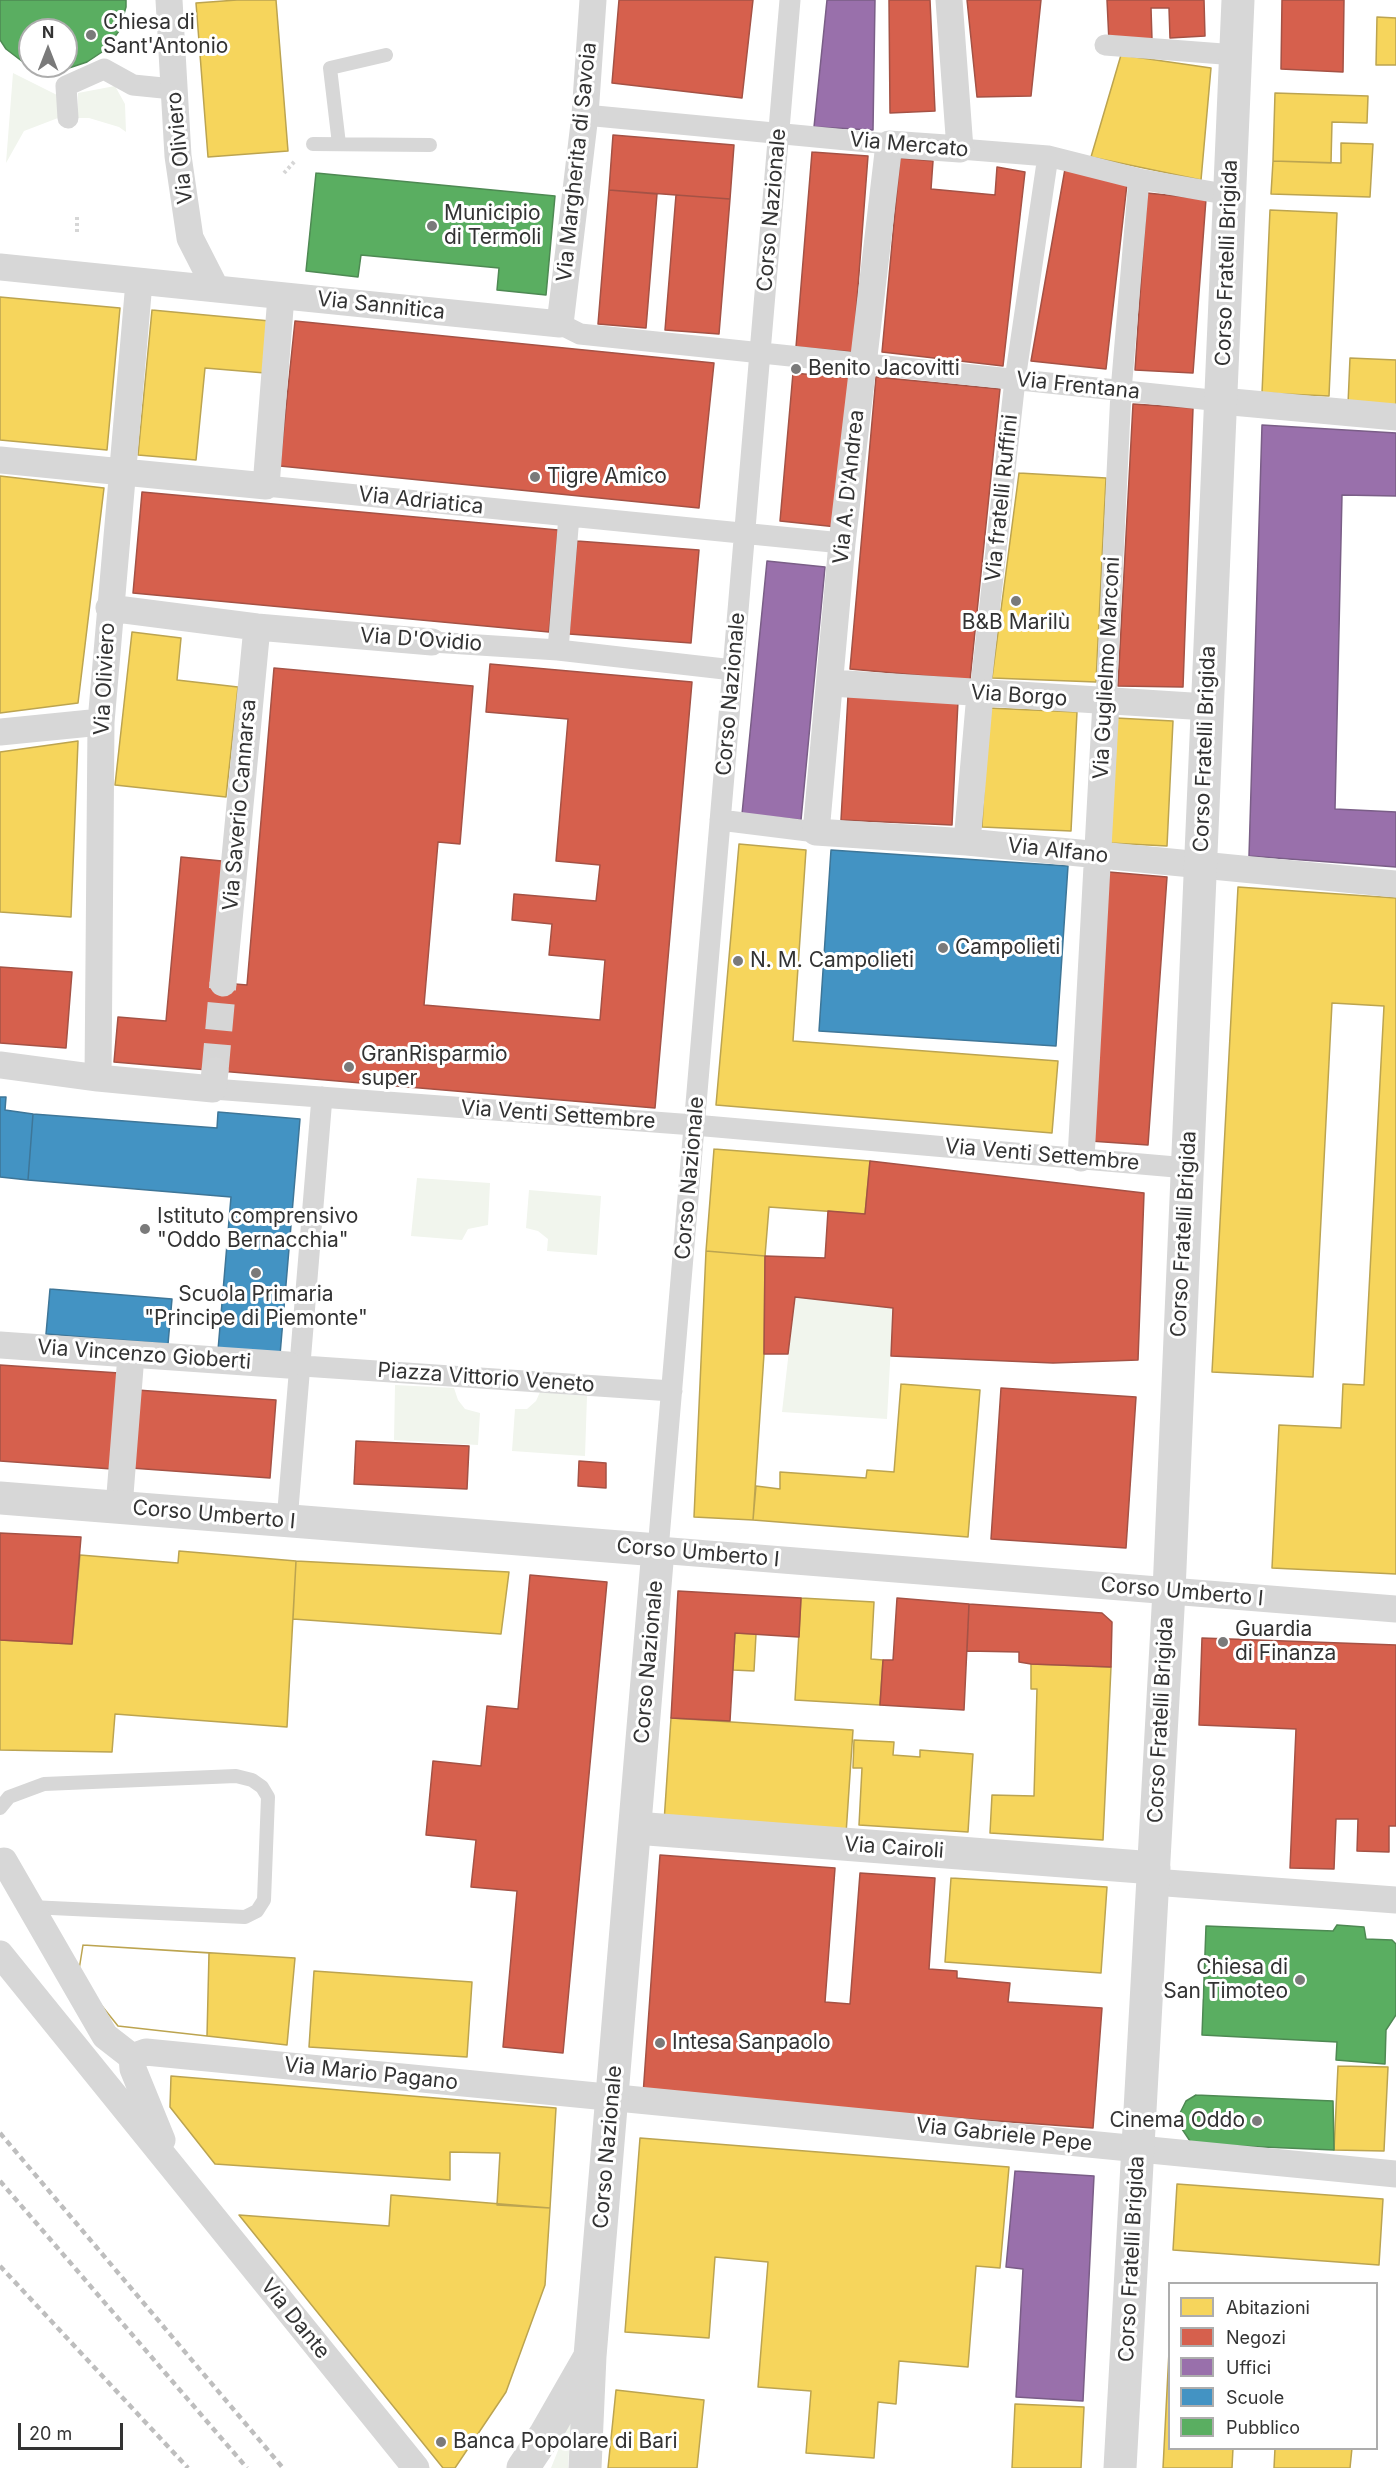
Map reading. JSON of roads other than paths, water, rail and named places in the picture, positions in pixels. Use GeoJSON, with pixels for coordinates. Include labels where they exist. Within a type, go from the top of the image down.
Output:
{"type":"FeatureCollection","features":[{"type":"Feature","properties":{"kind":"street","name":"Via Oliviero"},"geometry":{"type":"LineString","coordinates":[[169,0],[178,156],[190,238],[216,289]]}},
{"type":"Feature","properties":{"kind":"street","name":"Via Margherita di Savoia"},"geometry":{"type":"LineString","coordinates":[[560,324],[585,115],[593,0]]}},
{"type":"Feature","properties":{"kind":"street","name":"Corso Nazionale"},"geometry":{"type":"LineString","coordinates":[[585,2468],[590,2356],[790,0]]}},
{"type":"Feature","properties":{"kind":"street"},"geometry":{"type":"LineString","coordinates":[[949,0],[960,150]]}},
{"type":"Feature","properties":{"kind":"street","name":"Corso Fratelli Brigida"},"geometry":{"type":"LineString","coordinates":[[1120,2468],[1169,1591],[1238,0]]}},
{"type":"Feature","properties":{"kind":"street"},"geometry":{"type":"LineString","coordinates":[[1105,45],[1236,56]]}},
{"type":"Feature","properties":{"kind":"street"},"geometry":{"type":"LineString","coordinates":[[68,118],[66,86],[104,69],[133,85],[173,88]]}},
{"type":"Feature","properties":{"kind":"street","name":"Via Mercato"},"geometry":{"type":"LineString","coordinates":[[585,115],[889,144],[1047,156],[1139,178],[1230,195]]}},
{"type":"Feature","properties":{"kind":"street","name":"Via A. D'Andrea"},"geometry":{"type":"LineString","coordinates":[[816,832],[842,543],[889,144]]}},
{"type":"Feature","properties":{"kind":"street","name":"Via fratelli Ruffini"},"geometry":{"type":"LineString","coordinates":[[967,842],[980,694],[1015,380],[1047,156]]}},
{"type":"Feature","properties":{"kind":"street","name":"Via Guglielmo Marconi"},"geometry":{"type":"LineString","coordinates":[[1081,1158],[1121,391],[1139,178]]}},
{"type":"Feature","properties":{"kind":"street","name":"Via Sannitica"},"geometry":{"type":"LineString","coordinates":[[0,267],[560,324],[580,334],[760,354]]}},
{"type":"Feature","properties":{"kind":"street","name":"Via Oliviero"},"geometry":{"type":"LineString","coordinates":[[98,1078],[101,722],[109,609],[140,282]]}},
{"type":"Feature","properties":{"kind":"street"},"geometry":{"type":"LineString","coordinates":[[266,486],[281,296]]}},
{"type":"Feature","properties":{"kind":"street","name":"Via Frentana"},"geometry":{"type":"LineString","coordinates":[[760,354],[1396,417]]}},
{"type":"Feature","properties":{"kind":"street","name":"Via Adriatica"},"geometry":{"type":"LineString","coordinates":[[0,460],[842,543]]}},
{"type":"Feature","properties":{"kind":"street"},"geometry":{"type":"LineString","coordinates":[[558,650],[569,516]]}},
{"type":"Feature","properties":{"kind":"street","name":"Via D'Ovidio"},"geometry":{"type":"LineString","coordinates":[[109,609],[257,627],[558,650],[733,670]]}},
{"type":"Feature","properties":{"kind":"street","name":"Via Saverio Cannarsa"},"geometry":{"type":"LineString","coordinates":[[223,983],[257,627]]}},
{"type":"Feature","properties":{"kind":"street","name":"Via Borgo"},"geometry":{"type":"LineString","coordinates":[[831,683],[1207,707]]}},
{"type":"Feature","properties":{"kind":"street"},"geometry":{"type":"LineString","coordinates":[[0,732],[101,722]]}},
{"type":"Feature","properties":{"kind":"street","name":"Via Alfano"},"geometry":{"type":"LineString","coordinates":[[720,820],[816,832],[967,842],[1396,884]]}},
{"type":"Feature","properties":{"kind":"street","name":"Via Venti Settembre"},"geometry":{"type":"LineString","coordinates":[[0,1065],[98,1078],[214,1080],[322,1097],[694,1125],[1187,1168]]}},
{"type":"Feature","properties":{"kind":"street"},"geometry":{"type":"LineString","coordinates":[[287,1521],[294,1365],[322,1097]]}},
{"type":"Feature","properties":{"kind":"street","name":"Via Vincenzo Gioberti"},"geometry":{"type":"LineString","coordinates":[[0,1345],[294,1365]]}},
{"type":"Feature","properties":{"kind":"street"},"geometry":{"type":"LineString","coordinates":[[119,1507],[131,1355]]}},
{"type":"Feature","properties":{"kind":"street","name":"Piazza Vittorio Veneto"},"geometry":{"type":"LineString","coordinates":[[294,1365],[672,1391]]}},
{"type":"Feature","properties":{"kind":"street","name":"Corso Umberto I"},"geometry":{"type":"LineString","coordinates":[[0,1498],[1396,1609]]}},
{"type":"Feature","properties":{"kind":"street","name":"Via Cairoli"},"geometry":{"type":"LineString","coordinates":[[635,1828],[1153,1875],[1396,1900]]}},
{"type":"Feature","properties":{"kind":"street"},"geometry":{"type":"LineString","coordinates":[[1,1860],[105,2036],[132,2057]]}},
{"type":"Feature","properties":{"kind":"street","name":"Via Dante"},"geometry":{"type":"LineString","coordinates":[[0,1954],[416,2468]]}},
{"type":"Feature","properties":{"kind":"street","name":"Via Mario Pagano"},"geometry":{"type":"LineString","coordinates":[[132,2057],[146,2052],[612,2097]]}},
{"type":"Feature","properties":{"kind":"street","name":"Via Dante"},"geometry":{"type":"LineString","coordinates":[[132,2057],[133,2069],[175,2170]]}},
{"type":"Feature","properties":{"kind":"street","name":"Via Gabriele Pepe"},"geometry":{"type":"LineString","coordinates":[[612,2097],[1396,2174]]}},
{"type":"Feature","properties":{"kind":"street","name":"Corso Nazionale"},"geometry":{"type":"LineString","coordinates":[[523,2468],[590,2356]]}},
{"type":"Feature","properties":{"kind":"lane"},"geometry":{"type":"LineString","coordinates":[[339,144],[330,68],[386,56]]}},
{"type":"Feature","properties":{"kind":"lane"},"geometry":{"type":"LineString","coordinates":[[313,144],[430,145]]}},
{"type":"Feature","properties":{"kind":"lane"},"geometry":{"type":"LineString","coordinates":[[0,1808],[9,1797],[44,1784],[236,1776],[252,1780],[262,1787],[268,1797],[264,1900],[257,1911],[245,1917],[30,1907]]}},
{"type":"Feature","properties":{"kind":"tunnel"},"geometry":{"type":"LineString","coordinates":[[215,1071],[223,983]]}},
{"type":"Feature","properties":{"kind":"railway"},"geometry":{"type":"LineString","coordinates":[[0,2133],[283,2468]]}},
{"type":"Feature","properties":{"kind":"railway"},"geometry":{"type":"LineString","coordinates":[[0,2181],[247,2468]]}},
{"type":"Feature","properties":{"kind":"railway"},"geometry":{"type":"LineString","coordinates":[[0,2266],[188,2468]]}},
{"type":"Feature","properties":{"kind":"place","name":"Chiesa di Sant'Antonio"},"geometry":{"type":"Point","coordinates":[91,35]}},
{"type":"Feature","properties":{"kind":"place","name":"Municipio di Termoli"},"geometry":{"type":"Point","coordinates":[432,226]}},
{"type":"Feature","properties":{"kind":"place","name":"Benito Jacovitti"},"geometry":{"type":"Point","coordinates":[796,369]}},
{"type":"Feature","properties":{"kind":"place","name":"Tigre Amico"},"geometry":{"type":"Point","coordinates":[535,477]}},
{"type":"Feature","properties":{"kind":"place","name":"B&B Marilù"},"geometry":{"type":"Point","coordinates":[1016,601]}},
{"type":"Feature","properties":{"kind":"place","name":"Campolieti"},"geometry":{"type":"Point","coordinates":[943,948]}},
{"type":"Feature","properties":{"kind":"place","name":"N. M. Campolieti"},"geometry":{"type":"Point","coordinates":[738,961]}},
{"type":"Feature","properties":{"kind":"place","name":"GranRisparmio super"},"geometry":{"type":"Point","coordinates":[349,1067]}},
{"type":"Feature","properties":{"kind":"place","name":"Istituto comprensivo \"Oddo Bernacchia\""},"geometry":{"type":"Point","coordinates":[145,1229]}},
{"type":"Feature","properties":{"kind":"place","name":"Scuola Primaria \"Principe di Piemonte\""},"geometry":{"type":"Point","coordinates":[256,1273]}},
{"type":"Feature","properties":{"kind":"place","name":"Guardia di Finanza"},"geometry":{"type":"Point","coordinates":[1223,1642]}},
{"type":"Feature","properties":{"kind":"place","name":"Chiesa di San Timoteo"},"geometry":{"type":"Point","coordinates":[1300,1980]}},
{"type":"Feature","properties":{"kind":"place","name":"Intesa Sanpaolo"},"geometry":{"type":"Point","coordinates":[660,2043]}},
{"type":"Feature","properties":{"kind":"place","name":"Cinema Oddo"},"geometry":{"type":"Point","coordinates":[1257,2121]}},
{"type":"Feature","properties":{"kind":"place","name":"Banca Popolare di Bari"},"geometry":{"type":"Point","coordinates":[441,2442]}}]}
